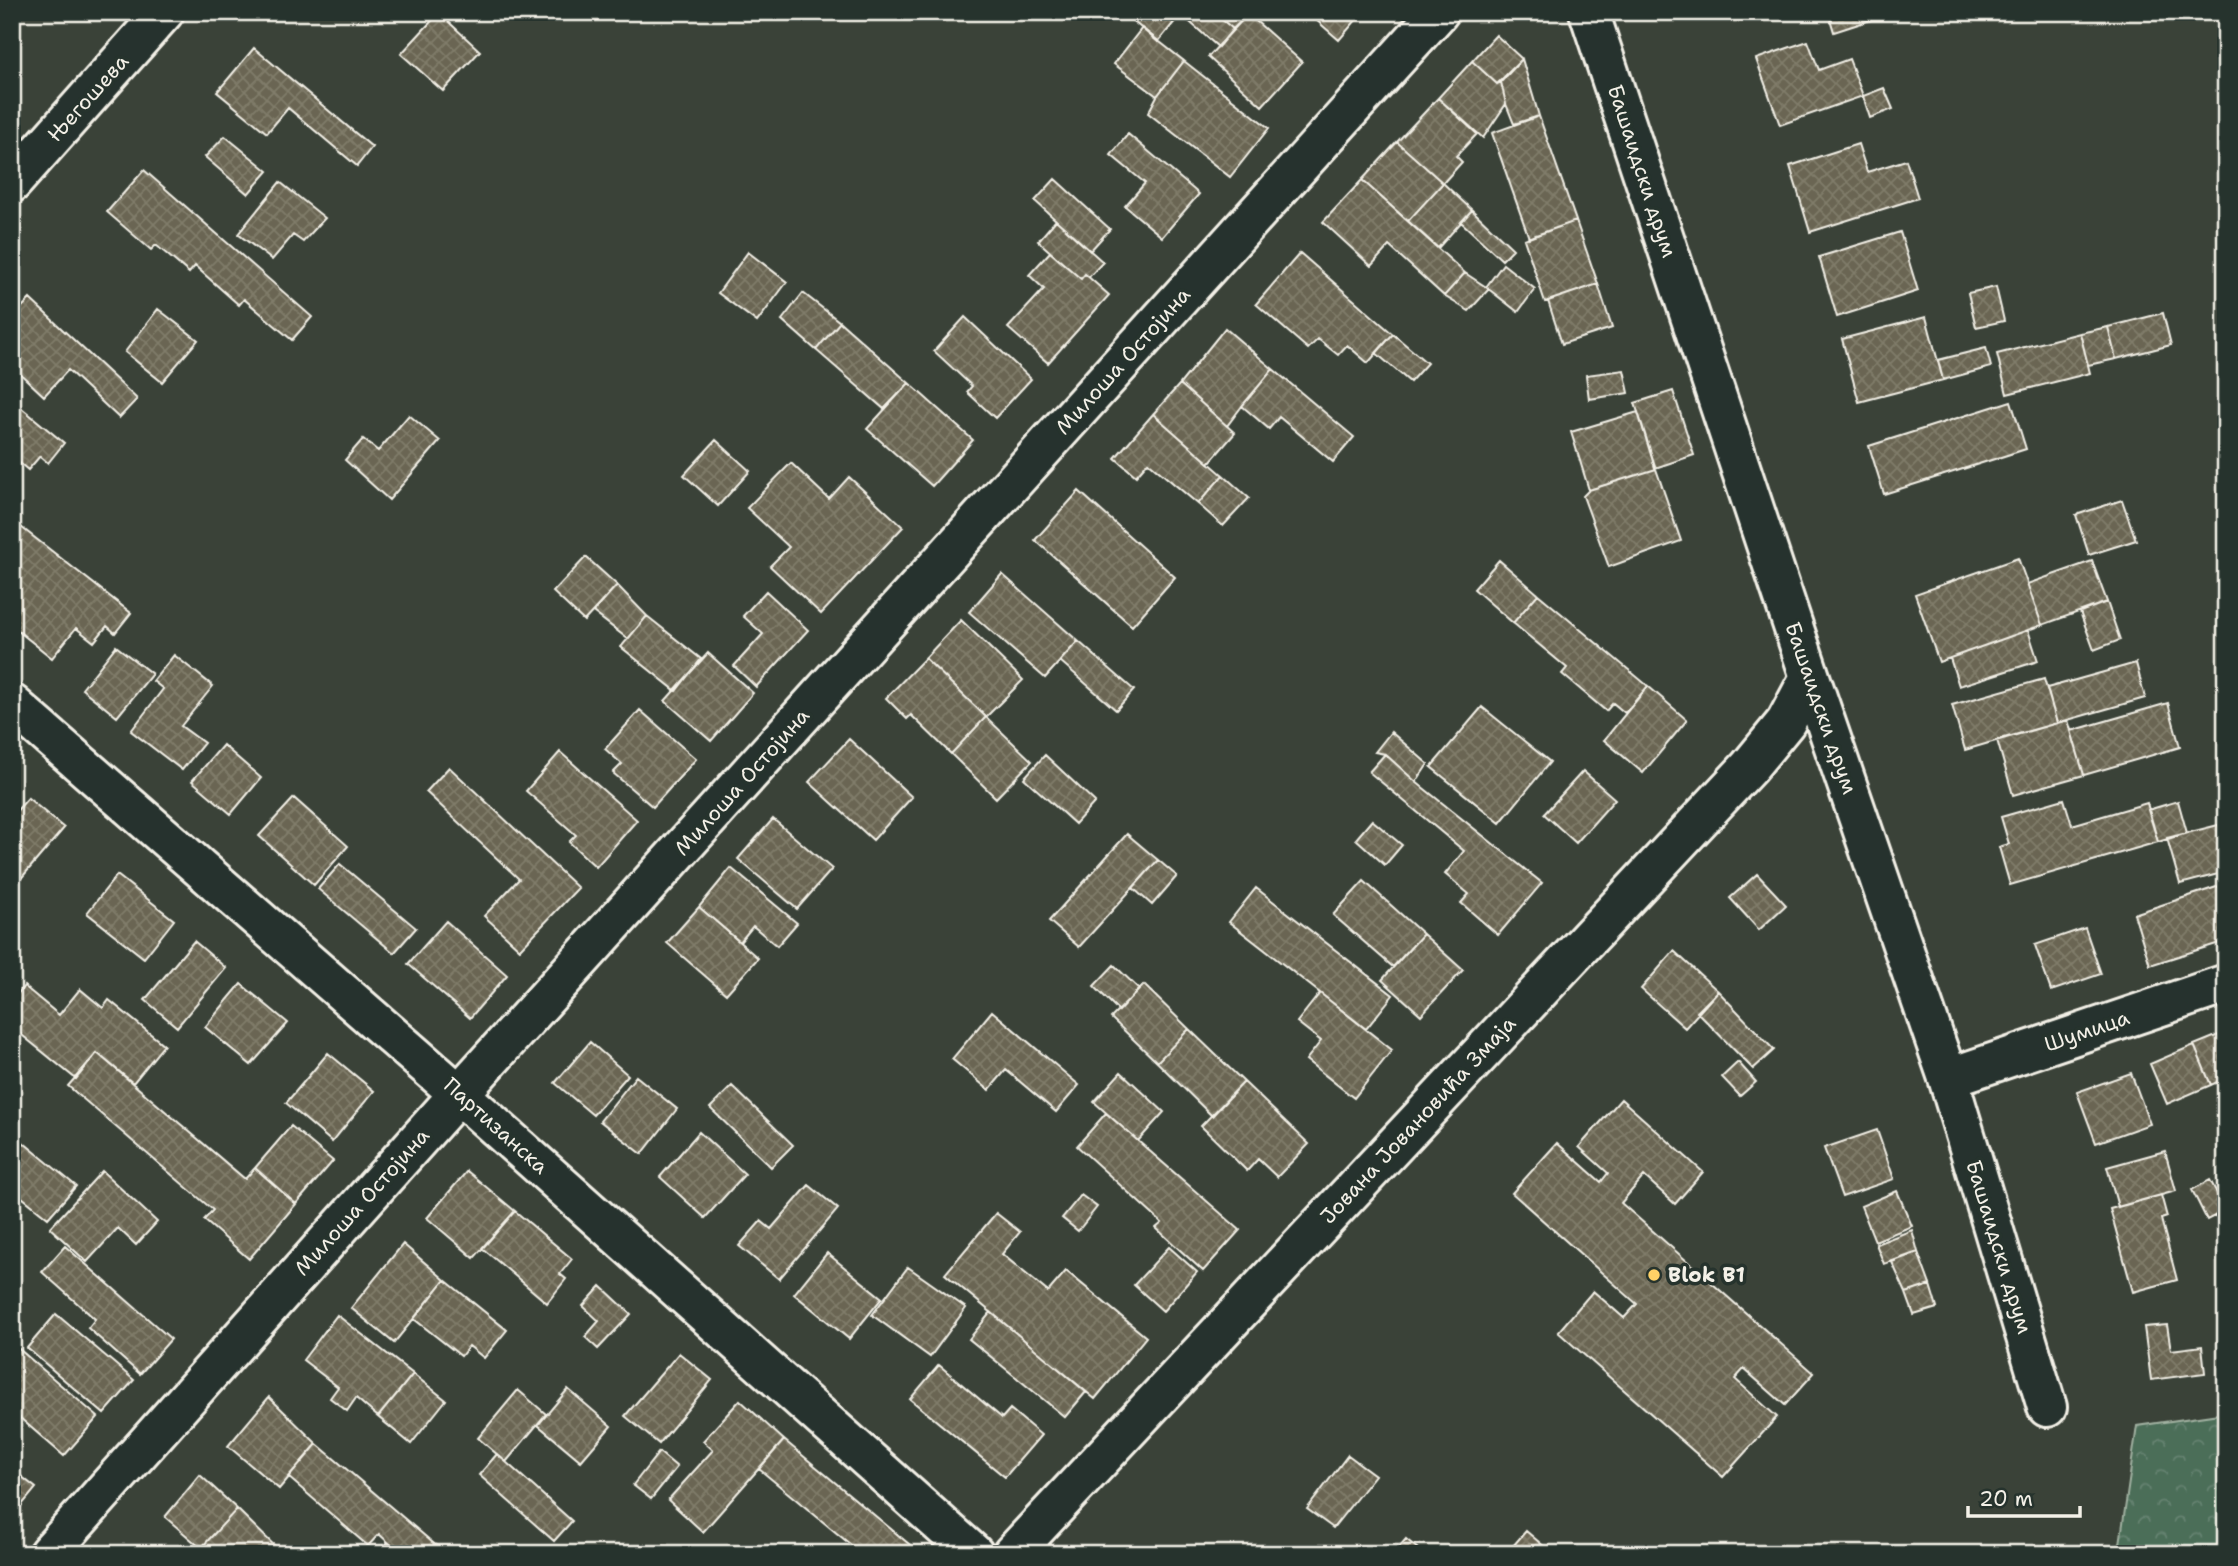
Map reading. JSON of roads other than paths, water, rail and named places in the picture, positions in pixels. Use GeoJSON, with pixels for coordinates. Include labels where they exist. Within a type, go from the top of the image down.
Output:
{"type":"FeatureCollection","features":[{"type":"Feature","properties":{"kind":"street","name":"Његошева"},"geometry":{"type":"LineString","coordinates":[[12,183],[164,12]]}},
{"type":"Feature","properties":{"kind":"street","name":"Милоша Остојина"},"geometry":{"type":"LineString","coordinates":[[48,1554],[459,1094],[1439,12]]}},
{"type":"Feature","properties":{"kind":"street","name":"Башаидски друм"},"geometry":{"type":"LineString","coordinates":[[1589,12],[1810,677],[1948,1078],[2047,1407]]}},
{"type":"Feature","properties":{"kind":"street","name":"Јована Јовановића Змаја"},"geometry":{"type":"LineString","coordinates":[[1012,1554],[1749,767],[1786,722],[1810,677]]}},
{"type":"Feature","properties":{"kind":"street","name":"Партизанска"},"geometry":{"type":"LineString","coordinates":[[12,704],[459,1094],[974,1554]]}},
{"type":"Feature","properties":{"kind":"street","name":"Шумица"},"geometry":{"type":"LineString","coordinates":[[1948,1078],[2226,984]]}},
{"type":"Feature","properties":{"kind":"place","name":"Blok B1"},"geometry":{"type":"Point","coordinates":[1654,1275]}}]}
